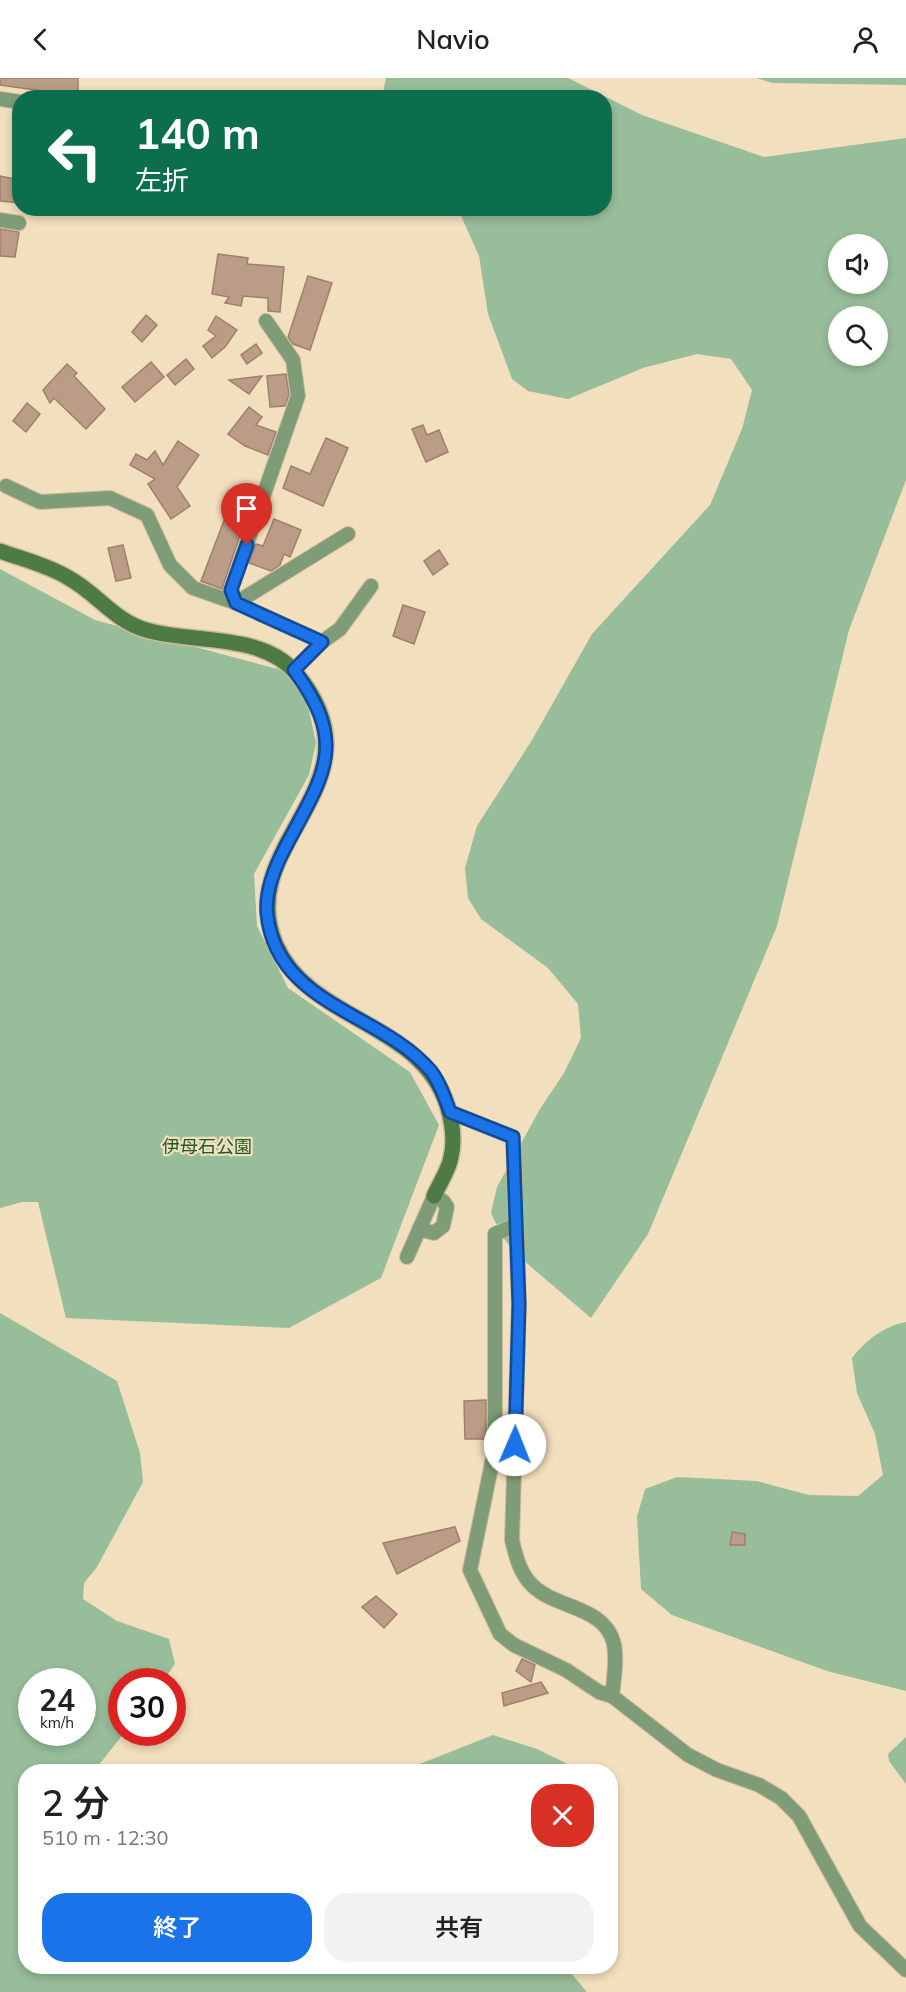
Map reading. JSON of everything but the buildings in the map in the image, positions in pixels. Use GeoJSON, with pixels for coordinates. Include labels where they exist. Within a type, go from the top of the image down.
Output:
{"type":"FeatureCollection","features":[{"type":"Feature","properties":{"kind":"street"},"geometry":{"type":"LineString","coordinates":[[0,220],[19,223]]}},
{"type":"Feature","properties":{"kind":"street"},"geometry":{"type":"LineString","coordinates":[[236,603],[231,590],[298,396],[293,360],[266,321]]}},
{"type":"Feature","properties":{"kind":"street"},"geometry":{"type":"LineString","coordinates":[[6,486],[40,502],[110,498],[147,515],[170,565],[193,588],[236,603],[322,642]]}},
{"type":"Feature","properties":{"kind":"street"},"geometry":{"type":"LineString","coordinates":[[236,603],[348,534]]}},
{"type":"Feature","properties":{"kind":"street"},"geometry":{"type":"LineString","coordinates":[[0,551],[66,576],[94,594],[118,618],[144,630],[176,637],[246,645],[272,655],[294,670],[319,708],[326,749],[322,776],[278,861],[270,884],[267,913],[275,943],[288,969],[309,990],[407,1049],[431,1072],[444,1093],[453,1132],[451,1158],[407,1257]]}},
{"type":"Feature","properties":{"kind":"street"},"geometry":{"type":"LineString","coordinates":[[294,670],[322,642],[340,629],[371,586]]}},
{"type":"Feature","properties":{"kind":"street"},"geometry":{"type":"LineString","coordinates":[[450,1112],[513,1137],[519,1304],[512,1540],[516,1558],[533,1586],[546,1595],[587,1612],[603,1625],[614,1642],[616,1669],[612,1695]]}},
{"type":"Feature","properties":{"kind":"street"},"geometry":{"type":"LineString","coordinates":[[419,1229],[434,1233],[443,1226],[447,1207],[443,1201],[434,1196]]}},
{"type":"Feature","properties":{"kind":"street"},"geometry":{"type":"LineString","coordinates":[[516,1225],[495,1234],[495,1449],[470,1570],[500,1634],[514,1645],[566,1670],[599,1692],[612,1695],[688,1755],[717,1770],[759,1785],[781,1798],[799,1816],[860,1926],[906,1971]]}},
{"type":"Feature","properties":{"kind":"green space"},"geometry":{"type":"Polygon","coordinates":[[[386,78],[568,78],[592,90],[384,90],[386,78]]]}},
{"type":"Feature","properties":{"kind":"green space"},"geometry":{"type":"Polygon","coordinates":[[[756,78],[906,78],[906,85],[773,83],[756,78]]]}},
{"type":"Feature","properties":{"kind":"green space"},"geometry":{"type":"Polygon","coordinates":[[[612,100],[642,115],[764,157],[906,138],[906,480],[849,630],[777,926],[648,1234],[591,1318],[516,1254],[502,1236],[491,1213],[497,1187],[540,1109],[564,1073],[581,1038],[578,1004],[548,968],[481,919],[468,898],[465,868],[477,826],[532,740],[592,634],[710,505],[742,429],[752,390],[731,359],[697,354],[643,368],[568,399],[528,391],[512,379],[488,314],[479,256],[461,216],[612,216],[612,100]]]}},
{"type":"Feature","properties":{"kind":"green space","name":"伊母石公園"},"geometry":{"type":"Polygon","coordinates":[[[0,569],[95,620],[285,671],[304,687],[316,743],[309,775],[254,874],[257,926],[288,988],[410,1072],[439,1125],[381,1278],[289,1328],[66,1318],[38,1202],[22,1202],[0,1208],[0,569]]]}},
{"type":"Feature","properties":{"kind":"green space"},"geometry":{"type":"Polygon","coordinates":[[[0,1313],[117,1381],[140,1453],[143,1482],[97,1567],[84,1583],[83,1599],[117,1621],[169,1639],[175,1664],[172,1668],[108,1668],[108,1746],[114,1746],[100,1764],[18,1764],[18,1974],[572,1974],[587,1992],[0,1992],[0,1313]]]}},
{"type":"Feature","properties":{"kind":"green space"},"geometry":{"type":"Polygon","coordinates":[[[906,1322],[906,1691],[827,1671],[672,1615],[641,1589],[637,1517],[645,1489],[677,1477],[756,1481],[809,1495],[858,1496],[883,1475],[875,1434],[857,1393],[852,1358],[876,1335],[906,1322]]]}},
{"type":"Feature","properties":{"kind":"green space"},"geometry":{"type":"Polygon","coordinates":[[[493,1735],[537,1749],[568,1764],[420,1764],[493,1735]]]}},
{"type":"Feature","properties":{"kind":"green space"},"geometry":{"type":"Polygon","coordinates":[[[906,1737],[906,1784],[889,1761],[888,1754],[906,1737]]]}},
{"type":"Feature","properties":{"kind":"route"},"geometry":{"type":"LineString","coordinates":[[247,545],[231,590],[236,603],[322,642],[294,670],[319,708],[326,749],[322,776],[278,861],[270,884],[267,913],[275,943],[288,969],[309,990],[407,1049],[431,1072],[444,1093],[450,1112],[513,1137],[519,1304],[515,1445]]}}]}
